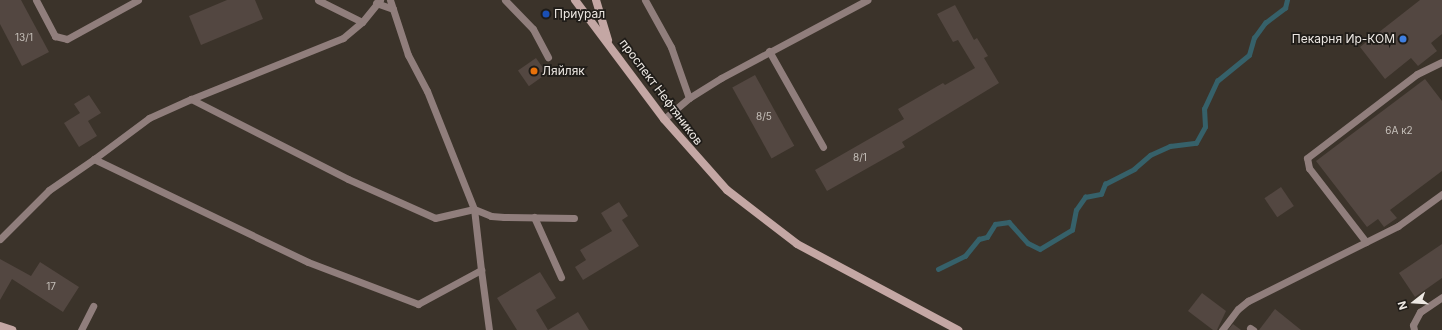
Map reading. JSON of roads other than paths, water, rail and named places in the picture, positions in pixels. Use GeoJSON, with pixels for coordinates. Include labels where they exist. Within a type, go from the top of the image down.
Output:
{"type":"FeatureCollection","features":[{"type":"Feature","properties":{"kind":"main road","name":"проспект Нефтяников"},"geometry":{"type":"LineString","coordinates":[[575,0],[664,119],[727,190],[776,230],[827,262],[958,330]]}},
{"type":"Feature","properties":{"kind":"main road"},"geometry":{"type":"LineString","coordinates":[[596,0],[609,45]]}},
{"type":"Feature","properties":{"kind":"main road"},"geometry":{"type":"LineString","coordinates":[[0,326],[12,330]]}},
{"type":"Feature","properties":{"kind":"lane"},"geometry":{"type":"LineString","coordinates":[[36,0],[55,36],[67,39],[138,0]]}},
{"type":"Feature","properties":{"kind":"lane"},"geometry":{"type":"LineString","coordinates":[[318,0],[362,22]]}},
{"type":"Feature","properties":{"kind":"lane"},"geometry":{"type":"LineString","coordinates":[[390,0],[408,55],[426,91],[474,209],[489,330]]}},
{"type":"Feature","properties":{"kind":"lane"},"geometry":{"type":"LineString","coordinates":[[505,0],[533,29],[548,57]]}},
{"type":"Feature","properties":{"kind":"lane"},"geometry":{"type":"LineString","coordinates":[[646,0],[672,47],[689,98]]}},
{"type":"Feature","properties":{"kind":"lane"},"geometry":{"type":"LineString","coordinates":[[664,119],[689,98],[769,51],[867,0]]}},
{"type":"Feature","properties":{"kind":"lane"},"geometry":{"type":"LineString","coordinates":[[0,239],[54,186],[94,159],[149,118],[191,99],[343,38],[362,22],[378,2],[393,9]]}},
{"type":"Feature","properties":{"kind":"lane"},"geometry":{"type":"LineString","coordinates":[[769,51],[823,147]]}},
{"type":"Feature","properties":{"kind":"lane"},"geometry":{"type":"LineString","coordinates":[[1366,242],[1309,168],[1307,158],[1417,74],[1442,62]]}},
{"type":"Feature","properties":{"kind":"lane"},"geometry":{"type":"LineString","coordinates":[[191,99],[348,179],[435,218],[474,209],[491,216],[574,218]]}},
{"type":"Feature","properties":{"kind":"lane"},"geometry":{"type":"LineString","coordinates":[[94,159],[308,262],[418,304],[481,270]]}},
{"type":"Feature","properties":{"kind":"lane"},"geometry":{"type":"LineString","coordinates":[[1222,330],[1238,309],[1248,301],[1398,226],[1442,194]]}},
{"type":"Feature","properties":{"kind":"lane"},"geometry":{"type":"LineString","coordinates":[[534,217],[561,277]]}},
{"type":"Feature","properties":{"kind":"lane"},"geometry":{"type":"LineString","coordinates":[[1414,330],[1413,325],[1420,312],[1442,297]]}},
{"type":"Feature","properties":{"kind":"lane"},"geometry":{"type":"LineString","coordinates":[[81,330],[93,306]]}},
{"type":"Feature","properties":{"kind":"waterway"},"geometry":{"type":"LineString","coordinates":[[938,269],[965,256],[979,239],[987,237],[995,224],[1009,222],[1028,243],[1040,249],[1072,230],[1076,210],[1085,197],[1101,194],[1105,184],[1134,169],[1150,155],[1170,146],[1196,143],[1205,127],[1204,109],[1217,81],[1249,55],[1254,38],[1265,23],[1285,8],[1287,0]]}},
{"type":"Feature","properties":{"kind":"place","name":"Приурал"},"geometry":{"type":"Point","coordinates":[546,14]}},
{"type":"Feature","properties":{"kind":"place","name":"Пекарня Ир-КОМ"},"geometry":{"type":"Point","coordinates":[1403,39]}},
{"type":"Feature","properties":{"kind":"place","name":"Ляйляк"},"geometry":{"type":"Point","coordinates":[534,71]}}]}
